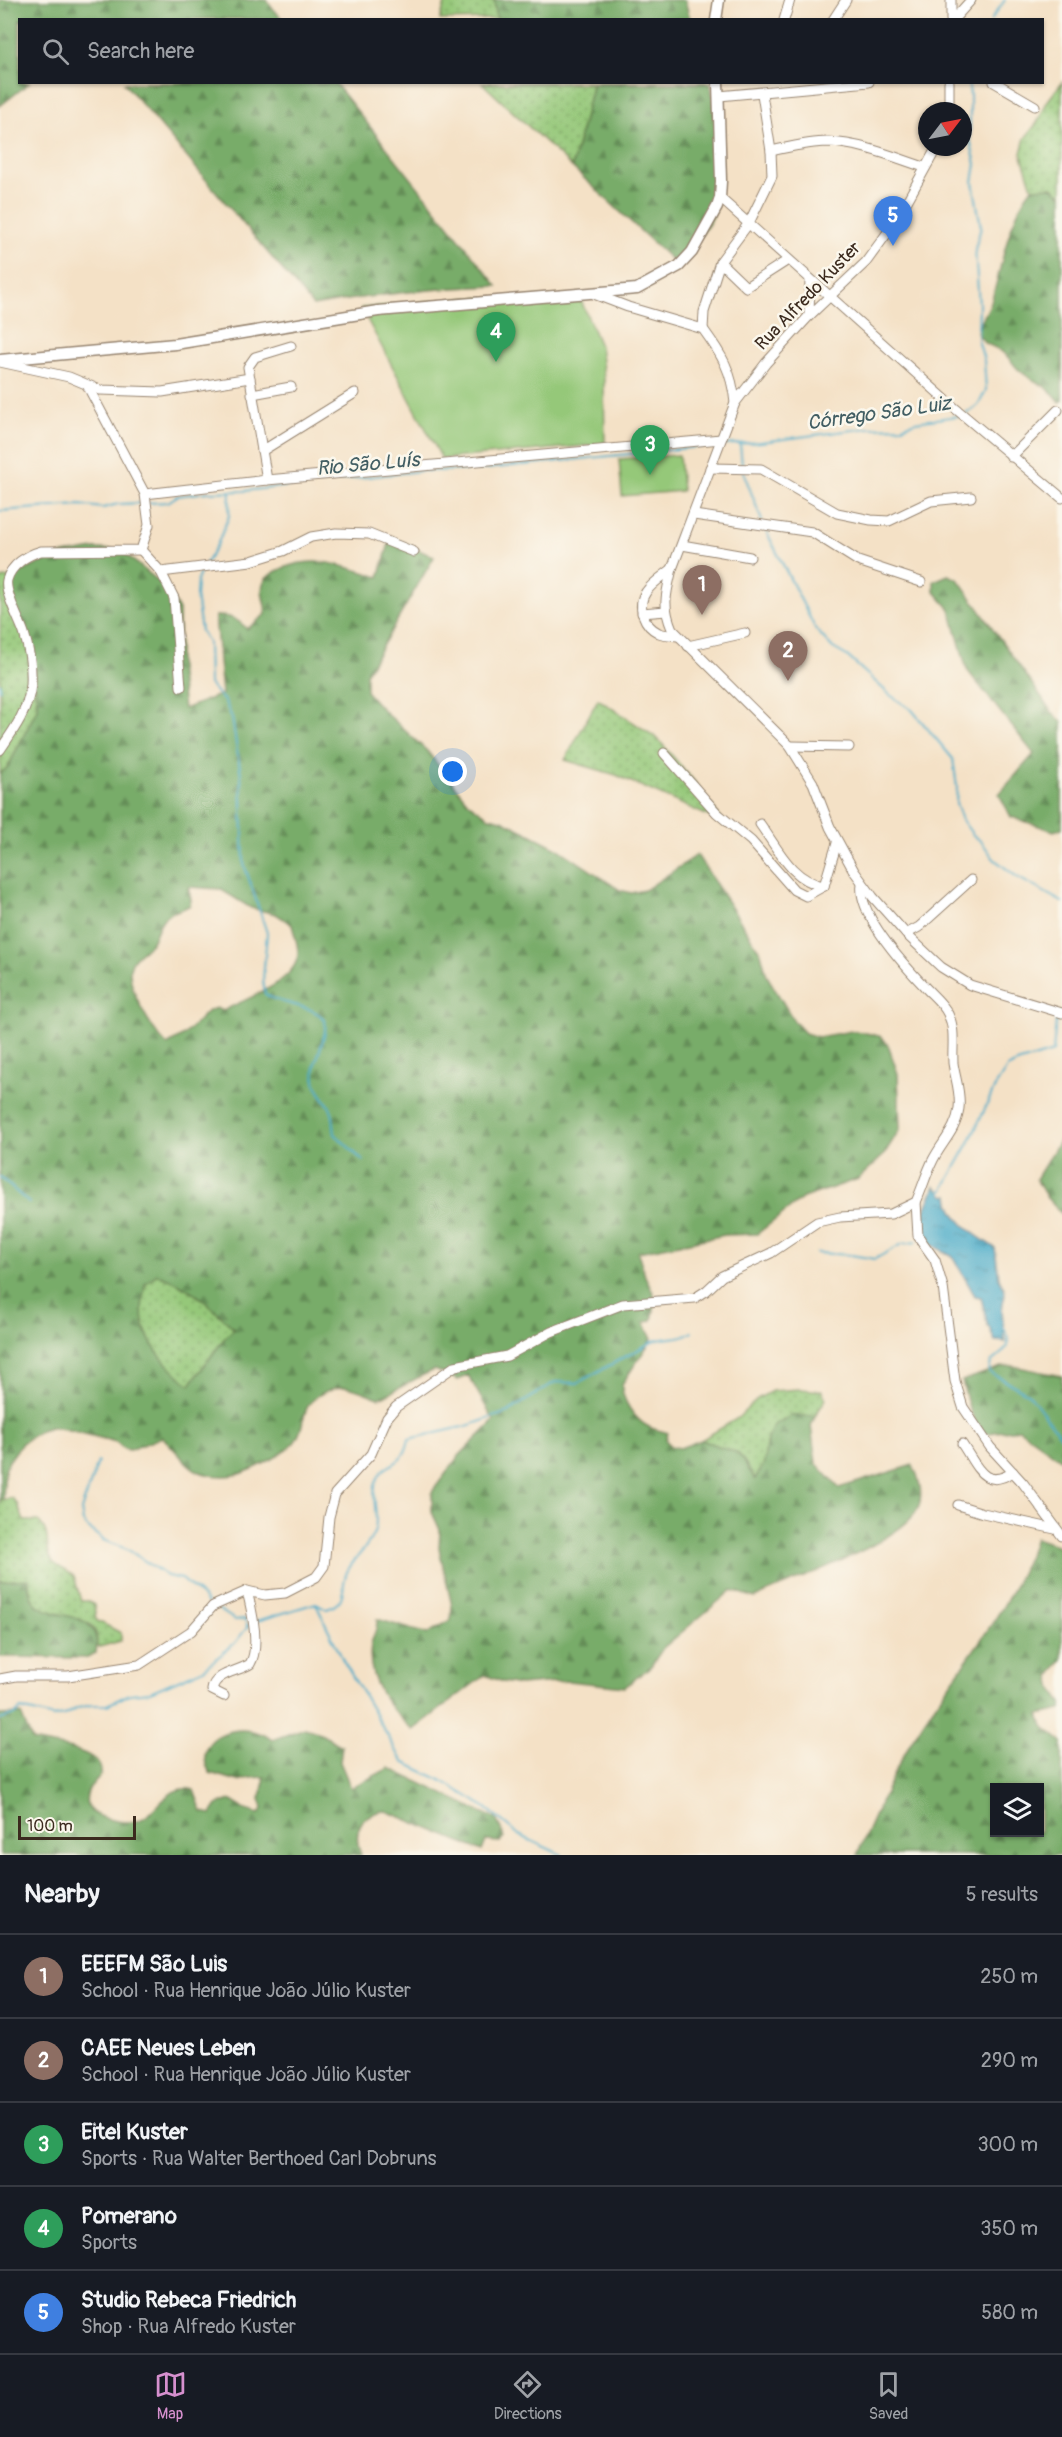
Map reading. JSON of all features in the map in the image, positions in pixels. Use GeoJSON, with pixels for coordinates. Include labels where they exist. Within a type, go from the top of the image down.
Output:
{"type":"FeatureCollection","features":[{"type":"Feature","properties":{"kind":"main road"},"geometry":{"type":"LineString","coordinates":[[716,18],[719,0]]}},
{"type":"Feature","properties":{"kind":"main road"},"geometry":{"type":"LineString","coordinates":[[0,361],[175,344],[378,311],[637,289],[679,266],[692,252],[706,230],[720,198],[718,84]]}},
{"type":"Feature","properties":{"kind":"street"},"geometry":{"type":"LineString","coordinates":[[785,18],[790,0]]}},
{"type":"Feature","properties":{"kind":"street"},"geometry":{"type":"LineString","coordinates":[[834,18],[846,0]]}},
{"type":"Feature","properties":{"kind":"street"},"geometry":{"type":"LineString","coordinates":[[951,0],[952,18]]}},
{"type":"Feature","properties":{"kind":"street"},"geometry":{"type":"LineString","coordinates":[[954,18],[971,0]]}},
{"type":"Feature","properties":{"kind":"street"},"geometry":{"type":"LineString","coordinates":[[718,96],[762,94],[851,84]]}},
{"type":"Feature","properties":{"kind":"street"},"geometry":{"type":"LineString","coordinates":[[949,84],[949,102]]}},
{"type":"Feature","properties":{"kind":"street"},"geometry":{"type":"LineString","coordinates":[[996,84],[1035,106]]}},
{"type":"Feature","properties":{"kind":"street"},"geometry":{"type":"LineString","coordinates":[[762,94],[771,151],[772,176],[749,223],[720,262],[704,312],[703,329],[730,373],[735,403],[672,569],[666,595],[666,611],[672,629],[790,746],[813,783],[837,843],[862,884],[906,934],[941,967],[970,985],[1062,1013]]}},
{"type":"Feature","properties":{"kind":"street"},"geometry":{"type":"LineString","coordinates":[[771,151],[827,142],[884,154],[924,167]]}},
{"type":"Feature","properties":{"kind":"street","name":"Rua Alfredo Kuster"},"geometry":{"type":"LineString","coordinates":[[735,403],[766,363],[809,316],[866,262],[896,221],[931,156]]}},
{"type":"Feature","properties":{"kind":"street"},"geometry":{"type":"LineString","coordinates":[[720,198],[956,409],[1062,498]]}},
{"type":"Feature","properties":{"kind":"street"},"geometry":{"type":"LineString","coordinates":[[720,262],[746,287],[788,260]]}},
{"type":"Feature","properties":{"kind":"street"},"geometry":{"type":"LineString","coordinates":[[809,316],[810,279]]}},
{"type":"Feature","properties":{"kind":"street"},"geometry":{"type":"LineString","coordinates":[[589,292],[628,307],[703,329]]}},
{"type":"Feature","properties":{"kind":"street"},"geometry":{"type":"LineString","coordinates":[[267,480],[248,367],[252,359],[291,346]]}},
{"type":"Feature","properties":{"kind":"street"},"geometry":{"type":"LineString","coordinates":[[0,361],[69,377],[100,390],[162,392],[250,378]]}},
{"type":"Feature","properties":{"kind":"street"},"geometry":{"type":"LineString","coordinates":[[87,385],[146,499],[149,525],[141,550]]}},
{"type":"Feature","properties":{"kind":"street"},"geometry":{"type":"LineString","coordinates":[[252,394],[291,387]]}},
{"type":"Feature","properties":{"kind":"street"},"geometry":{"type":"LineString","coordinates":[[262,452],[355,393]]}},
{"type":"Feature","properties":{"kind":"street"},"geometry":{"type":"LineString","coordinates":[[1011,457],[1058,410]]}},
{"type":"Feature","properties":{"kind":"street"},"geometry":{"type":"LineString","coordinates":[[146,499],[267,480],[721,440]]}},
{"type":"Feature","properties":{"kind":"street"},"geometry":{"type":"LineString","coordinates":[[712,463],[732,468],[747,467],[771,473],[837,513],[858,519],[888,521],[931,501],[971,497]]}},
{"type":"Feature","properties":{"kind":"street"},"geometry":{"type":"LineString","coordinates":[[694,515],[755,526],[773,526],[812,532],[858,561],[921,582]]}},
{"type":"Feature","properties":{"kind":"street"},"geometry":{"type":"LineString","coordinates":[[161,572],[251,561],[283,551],[311,537],[336,533],[369,534],[414,552]]}},
{"type":"Feature","properties":{"kind":"street"},"geometry":{"type":"LineString","coordinates":[[682,545],[750,557]]}},
{"type":"Feature","properties":{"kind":"street"},"geometry":{"type":"LineString","coordinates":[[0,750],[28,702],[31,683],[30,659],[25,636],[8,591],[7,581],[16,565],[31,554],[41,551],[141,550],[161,572],[174,598],[181,687]]}},
{"type":"Feature","properties":{"kind":"street"},"geometry":{"type":"LineString","coordinates":[[672,569],[646,592],[642,613],[649,626],[659,633],[681,636]]}},
{"type":"Feature","properties":{"kind":"street"},"geometry":{"type":"LineString","coordinates":[[646,592],[666,595]]}},
{"type":"Feature","properties":{"kind":"street"},"geometry":{"type":"LineString","coordinates":[[642,613],[666,611]]}},
{"type":"Feature","properties":{"kind":"street"},"geometry":{"type":"LineString","coordinates":[[688,646],[745,633]]}},
{"type":"Feature","properties":{"kind":"street"},"geometry":{"type":"LineString","coordinates":[[790,746],[849,747]]}},
{"type":"Feature","properties":{"kind":"street"},"geometry":{"type":"LineString","coordinates":[[664,753],[717,813],[751,841],[801,895],[810,896],[824,886],[837,843]]}},
{"type":"Feature","properties":{"kind":"street"},"geometry":{"type":"LineString","coordinates":[[760,824],[798,875],[811,884],[824,886]]}},
{"type":"Feature","properties":{"kind":"street"},"geometry":{"type":"LineString","coordinates":[[906,934],[919,927],[971,879]]}},
{"type":"Feature","properties":{"kind":"street"},"geometry":{"type":"LineString","coordinates":[[862,884],[863,902],[879,930],[911,972],[941,1003],[952,1026],[953,1062],[960,1098],[958,1116],[950,1135],[933,1160],[916,1202],[918,1236],[935,1260],[946,1304],[960,1399],[990,1447],[1013,1472],[1059,1532]]}},
{"type":"Feature","properties":{"kind":"street"},"geometry":{"type":"LineString","coordinates":[[0,1680],[16,1676],[68,1676],[139,1665],[191,1631],[213,1606],[247,1591],[265,1595],[285,1593],[311,1581],[321,1573],[326,1556],[329,1517],[335,1494],[370,1454],[387,1418],[396,1407],[455,1366],[507,1356],[551,1332],[623,1304],[695,1298],[722,1276],[771,1253],[817,1222],[840,1217],[891,1214],[916,1202]]}},
{"type":"Feature","properties":{"kind":"street"},"geometry":{"type":"LineString","coordinates":[[962,1444],[980,1471],[989,1479],[1001,1480],[1013,1472]]}},
{"type":"Feature","properties":{"kind":"street"},"geometry":{"type":"LineString","coordinates":[[958,1505],[1059,1532]]}},
{"type":"Feature","properties":{"kind":"street"},"geometry":{"type":"LineString","coordinates":[[224,1696],[212,1690],[214,1683],[220,1677],[250,1664],[253,1656],[252,1618],[247,1591]]}},
{"type":"Feature","properties":{"kind":"green space"},"geometry":{"type":"Polygon","coordinates":[[[0,0],[266,0],[281,18],[18,18],[18,84],[28,84],[0,106],[0,0]]]}},
{"type":"Feature","properties":{"kind":"green space"},"geometry":{"type":"Polygon","coordinates":[[[446,0],[494,0],[497,18],[441,18],[446,0]]]}},
{"type":"Feature","properties":{"kind":"green space"},"geometry":{"type":"Polygon","coordinates":[[[494,0],[685,0],[690,18],[497,18],[494,0]]]}},
{"type":"Feature","properties":{"kind":"green space"},"geometry":{"type":"Polygon","coordinates":[[[1062,82],[1062,195],[1052,187],[1032,188],[1021,153],[1025,138],[1062,82]]]}},
{"type":"Feature","properties":{"kind":"green space"},"geometry":{"type":"Polygon","coordinates":[[[125,84],[336,84],[497,286],[405,292],[313,306],[125,84]]]}},
{"type":"Feature","properties":{"kind":"green space"},"geometry":{"type":"Polygon","coordinates":[[[483,84],[593,84],[572,167],[483,84]]]}},
{"type":"Feature","properties":{"kind":"green space"},"geometry":{"type":"Polygon","coordinates":[[[593,84],[710,84],[719,131],[721,168],[717,202],[706,229],[675,263],[572,167],[593,84]]]}},
{"type":"Feature","properties":{"kind":"green space"},"geometry":{"type":"Polygon","coordinates":[[[1052,187],[1062,195],[1062,401],[1060,402],[1046,388],[1019,370],[998,349],[986,343],[977,332],[990,304],[1017,213],[1032,188],[1052,187]]]}},
{"type":"Feature","properties":{"kind":"green space"},"geometry":{"type":"Polygon","coordinates":[[[467,298],[580,298],[600,346],[604,378],[605,444],[442,459],[361,308],[467,298]]]}},
{"type":"Feature","properties":{"kind":"green space"},"geometry":{"type":"Polygon","coordinates":[[[679,455],[682,491],[622,496],[619,459],[679,455]]]}},
{"type":"Feature","properties":{"kind":"green space"},"geometry":{"type":"Polygon","coordinates":[[[391,537],[434,557],[366,674],[366,691],[427,751],[468,802],[489,817],[502,820],[557,848],[620,890],[631,893],[645,890],[697,855],[761,953],[767,976],[794,1021],[805,1033],[818,1037],[852,1031],[882,1037],[888,1045],[898,1074],[900,1129],[883,1156],[858,1179],[803,1198],[757,1234],[725,1235],[638,1252],[645,1276],[656,1299],[652,1320],[644,1323],[652,1339],[622,1384],[622,1390],[630,1409],[644,1424],[668,1433],[666,1440],[670,1446],[680,1448],[701,1440],[735,1452],[742,1458],[755,1479],[764,1464],[767,1438],[775,1424],[791,1416],[815,1416],[811,1426],[816,1463],[839,1488],[913,1465],[920,1490],[919,1506],[910,1519],[893,1533],[871,1546],[755,1598],[732,1590],[663,1648],[651,1666],[625,1687],[568,1681],[520,1685],[485,1675],[413,1730],[387,1703],[381,1693],[372,1670],[371,1645],[377,1619],[427,1634],[451,1620],[452,1606],[439,1548],[440,1530],[432,1512],[432,1492],[458,1457],[494,1421],[468,1375],[458,1380],[435,1370],[379,1398],[349,1388],[327,1390],[309,1405],[299,1435],[291,1446],[264,1464],[230,1476],[211,1475],[198,1471],[189,1465],[162,1437],[130,1450],[124,1449],[116,1442],[51,1427],[41,1430],[22,1443],[9,1461],[5,1470],[3,1499],[0,1500],[0,774],[8,767],[37,709],[31,644],[7,597],[10,577],[58,555],[95,549],[120,550],[166,587],[179,610],[179,667],[184,709],[222,694],[215,616],[233,618],[247,629],[266,614],[263,586],[265,580],[272,574],[295,564],[319,562],[343,566],[379,577],[391,537]],[[188,887],[190,905],[166,917],[152,942],[132,962],[130,971],[131,982],[140,1006],[167,1045],[184,1035],[208,1011],[216,1008],[223,1011],[280,981],[295,964],[298,953],[292,925],[276,914],[251,908],[220,889],[188,887]],[[157,1274],[145,1284],[142,1310],[144,1326],[151,1343],[162,1359],[190,1385],[234,1329],[199,1297],[157,1274]]]}},
{"type":"Feature","properties":{"kind":"green space"},"geometry":{"type":"Polygon","coordinates":[[[948,575],[958,579],[1052,712],[1062,722],[1062,828],[1054,831],[1011,817],[999,794],[1034,754],[967,670],[950,609],[934,591],[934,581],[948,575]]]}},
{"type":"Feature","properties":{"kind":"green space"},"geometry":{"type":"Polygon","coordinates":[[[10,577],[31,644],[37,709],[8,767],[0,774],[0,579],[10,577]]]}},
{"type":"Feature","properties":{"kind":"green space"},"geometry":{"type":"Polygon","coordinates":[[[598,699],[657,738],[693,780],[724,823],[616,775],[565,760],[598,699]]]}},
{"type":"Feature","properties":{"kind":"green space"},"geometry":{"type":"Polygon","coordinates":[[[1062,1137],[1062,1214],[1047,1198],[1036,1179],[1062,1137]]]}},
{"type":"Feature","properties":{"kind":"green space"},"geometry":{"type":"Polygon","coordinates":[[[157,1274],[189,1290],[235,1330],[224,1339],[189,1386],[156,1351],[144,1326],[142,1310],[145,1284],[157,1274]]]}},
{"type":"Feature","properties":{"kind":"green space"},"geometry":{"type":"Polygon","coordinates":[[[1013,1366],[1062,1376],[1062,1460],[1019,1429],[981,1434],[969,1408],[962,1381],[1001,1367],[1013,1366]]]}},
{"type":"Feature","properties":{"kind":"green space"},"geometry":{"type":"Polygon","coordinates":[[[800,1389],[822,1391],[826,1399],[815,1416],[791,1416],[767,1438],[764,1464],[755,1479],[738,1453],[701,1440],[738,1418],[757,1399],[772,1391],[800,1389]]]}},
{"type":"Feature","properties":{"kind":"green space"},"geometry":{"type":"Polygon","coordinates":[[[12,1498],[17,1503],[24,1521],[38,1521],[43,1526],[53,1562],[74,1576],[81,1601],[88,1601],[94,1605],[96,1620],[121,1633],[121,1641],[96,1648],[96,1633],[89,1624],[40,1607],[31,1597],[29,1580],[0,1581],[0,1500],[12,1498]]]}},
{"type":"Feature","properties":{"kind":"green space"},"geometry":{"type":"Polygon","coordinates":[[[1035,1538],[1062,1547],[1062,1659],[1050,1676],[1053,1690],[1062,1703],[1062,1710],[1039,1715],[1043,1726],[1062,1742],[1062,1855],[857,1855],[902,1757],[1011,1593],[1035,1538]]]}},
{"type":"Feature","properties":{"kind":"green space"},"geometry":{"type":"Polygon","coordinates":[[[29,1579],[31,1596],[38,1606],[77,1618],[88,1624],[95,1635],[96,1653],[85,1658],[0,1657],[0,1581],[29,1579]]]}},
{"type":"Feature","properties":{"kind":"green space"},"geometry":{"type":"Polygon","coordinates":[[[21,1714],[32,1741],[74,1750],[94,1759],[100,1766],[101,1775],[89,1790],[87,1803],[94,1813],[112,1820],[133,1822],[140,1820],[171,1794],[185,1789],[194,1790],[202,1812],[211,1814],[217,1805],[230,1800],[246,1810],[259,1814],[263,1808],[260,1799],[265,1777],[238,1781],[210,1773],[205,1759],[206,1748],[213,1740],[235,1730],[249,1730],[272,1740],[305,1728],[342,1746],[340,1762],[351,1788],[389,1768],[496,1819],[505,1837],[500,1842],[486,1841],[482,1851],[386,1811],[370,1815],[360,1825],[357,1838],[361,1855],[0,1855],[0,1715],[21,1714]]]}},
{"type":"Feature","properties":{"kind":"water"},"geometry":{"type":"Polygon","coordinates":[[[935,1186],[945,1196],[949,1195],[954,1212],[965,1226],[995,1248],[999,1278],[1005,1290],[1002,1310],[1005,1342],[995,1341],[987,1323],[981,1297],[975,1296],[953,1257],[924,1240],[922,1219],[935,1186]]]}},
{"type":"Feature","properties":{"kind":"waterway"},"geometry":{"type":"LineString","coordinates":[[992,18],[1005,0]]}},
{"type":"Feature","properties":{"kind":"waterway","name":"Córrego São Luiz"},"geometry":{"type":"LineString","coordinates":[[966,414],[979,404],[986,390],[984,360],[978,340],[979,305],[975,249],[981,227],[973,182],[976,164],[970,140],[968,84]]}},
{"type":"Feature","properties":{"kind":"waterway","name":"Córrego São Luiz"},"geometry":{"type":"LineString","coordinates":[[723,445],[868,428],[902,427],[915,422],[958,416]]}},
{"type":"Feature","properties":{"kind":"waterway"},"geometry":{"type":"LineString","coordinates":[[740,444],[742,465]]}},
{"type":"Feature","properties":{"kind":"waterway","name":"Rio São Luís"},"geometry":{"type":"LineString","coordinates":[[149,503],[168,502],[177,496],[208,492],[244,491],[420,471],[475,470],[717,445]]}},
{"type":"Feature","properties":{"kind":"waterway"},"geometry":{"type":"LineString","coordinates":[[743,471],[762,521]]}},
{"type":"Feature","properties":{"kind":"waterway"},"geometry":{"type":"LineString","coordinates":[[206,563],[217,545],[229,516],[230,491]]}},
{"type":"Feature","properties":{"kind":"waterway","name":"Rio São Luís"},"geometry":{"type":"LineString","coordinates":[[0,511],[79,505],[103,508],[118,504],[144,503]]}},
{"type":"Feature","properties":{"kind":"waterway"},"geometry":{"type":"LineString","coordinates":[[765,529],[816,630],[833,648],[847,656],[890,695],[912,710],[953,759],[957,787],[956,803],[962,820],[973,835],[981,841],[994,859],[1017,877],[1062,902]]}},
{"type":"Feature","properties":{"kind":"waterway"},"geometry":{"type":"LineString","coordinates":[[201,570],[197,581],[196,596],[201,631],[208,642],[209,684],[225,702],[232,718],[241,775],[244,864],[267,933],[263,980],[265,994],[311,1010],[325,1020],[324,1035],[314,1073],[316,1085],[331,1109],[335,1134],[363,1161]]}},
{"type":"Feature","properties":{"kind":"waterway"},"geometry":{"type":"LineString","coordinates":[[0,684],[0,689]]}},
{"type":"Feature","properties":{"kind":"waterway"},"geometry":{"type":"LineString","coordinates":[[941,1193],[1007,1068],[1053,1052],[1056,1020]]}},
{"type":"Feature","properties":{"kind":"waterway"},"geometry":{"type":"LineString","coordinates":[[0,1177],[29,1203]]}},
{"type":"Feature","properties":{"kind":"waterway"},"geometry":{"type":"LineString","coordinates":[[817,1253],[875,1259],[902,1244],[916,1242]]}},
{"type":"Feature","properties":{"kind":"waterway"},"geometry":{"type":"LineString","coordinates":[[1003,1327],[1008,1343],[1004,1351],[991,1362],[989,1372],[1029,1394],[1062,1438]]}},
{"type":"Feature","properties":{"kind":"waterway"},"geometry":{"type":"LineString","coordinates":[[257,1621],[316,1603],[327,1609],[338,1602],[343,1593],[347,1572],[370,1542],[375,1530],[374,1492],[377,1480],[385,1469],[403,1456],[409,1439],[467,1426],[508,1412],[555,1382],[577,1383],[654,1341],[683,1336],[692,1332]]}},
{"type":"Feature","properties":{"kind":"waterway"},"geometry":{"type":"LineString","coordinates":[[98,1462],[81,1510],[83,1522],[103,1540],[127,1549],[167,1576],[182,1579],[208,1604]]}},
{"type":"Feature","properties":{"kind":"waterway"},"geometry":{"type":"LineString","coordinates":[[316,1604],[343,1660],[403,1762],[439,1779],[485,1807],[519,1835],[562,1855]]}},
{"type":"Feature","properties":{"kind":"waterway"},"geometry":{"type":"LineString","coordinates":[[218,1609],[235,1620],[245,1619],[247,1626]]}},
{"type":"Feature","properties":{"kind":"waterway"},"geometry":{"type":"LineString","coordinates":[[0,1720],[14,1715],[21,1709],[54,1717],[91,1705],[107,1705],[130,1694],[150,1692],[204,1669],[235,1643],[249,1625]]}},
{"type":"Feature","properties":{"kind":"place","name":"Studio Rebeca Friedrich"},"geometry":{"type":"Point","coordinates":[893,246]}},
{"type":"Feature","properties":{"kind":"place","name":"Pomerano"},"geometry":{"type":"Point","coordinates":[496,362]}},
{"type":"Feature","properties":{"kind":"place","name":"Eitel Kuster"},"geometry":{"type":"Point","coordinates":[650,475]}},
{"type":"Feature","properties":{"kind":"place","name":"EEEFM São Luis"},"geometry":{"type":"Point","coordinates":[702,615]}},
{"type":"Feature","properties":{"kind":"place","name":"CAEE Neues Leben"},"geometry":{"type":"Point","coordinates":[788,681]}}]}
